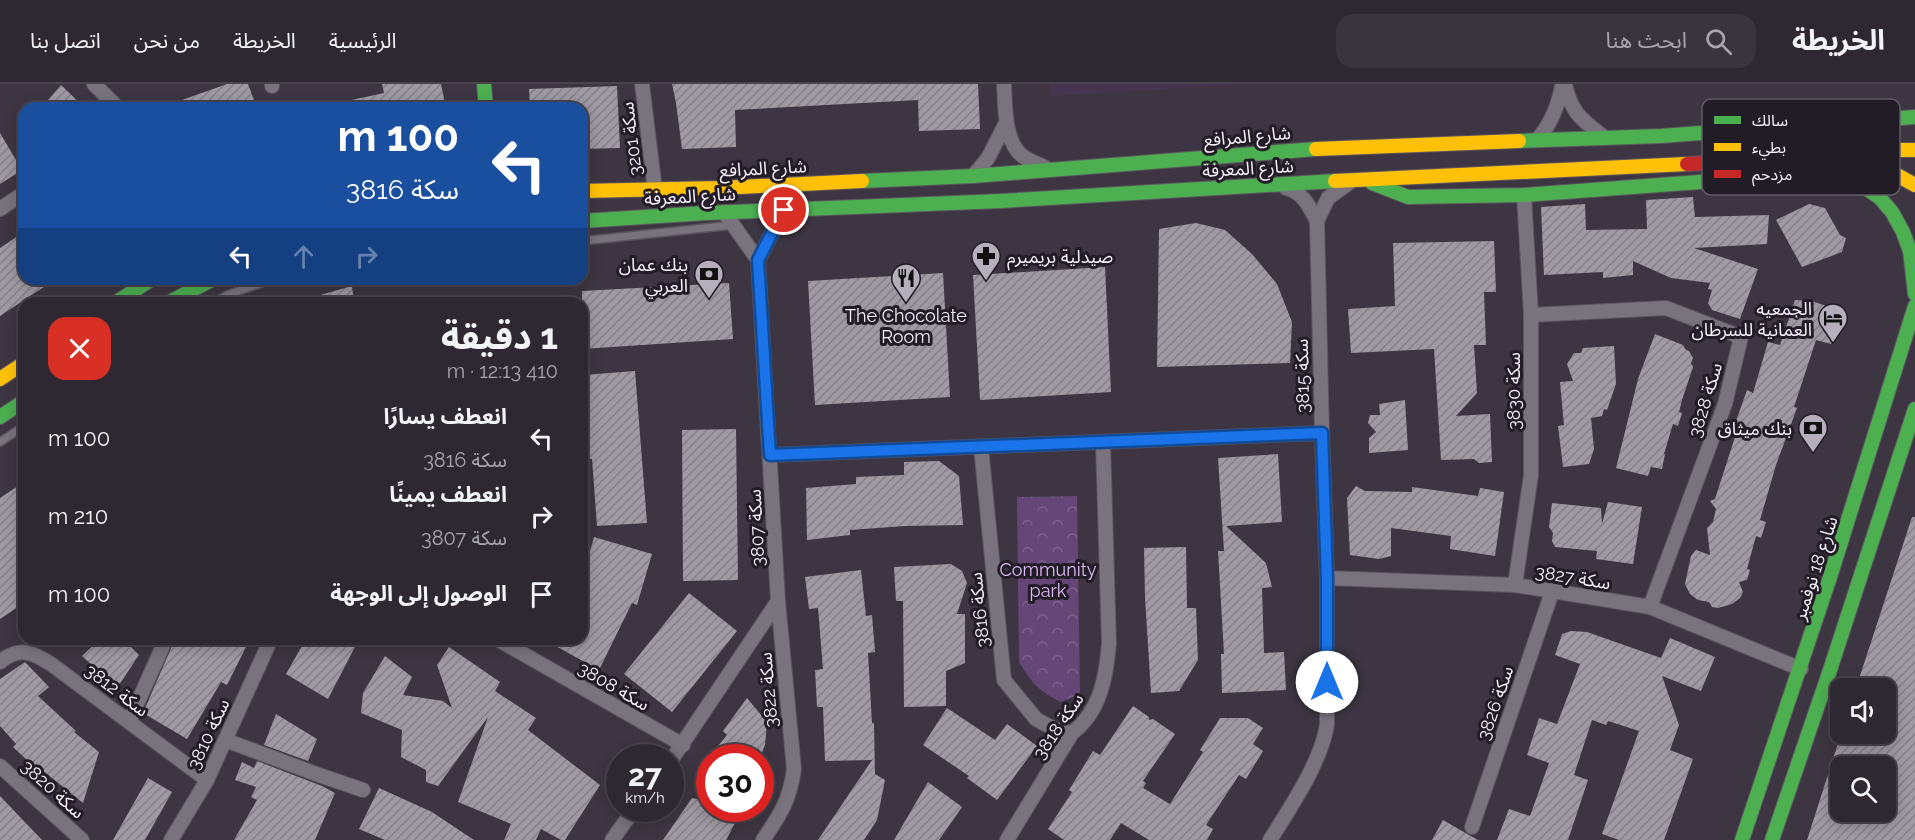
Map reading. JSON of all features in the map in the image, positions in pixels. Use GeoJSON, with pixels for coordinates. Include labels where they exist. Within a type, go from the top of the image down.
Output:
{"type":"FeatureCollection","features":[{"type":"Feature","properties":{"kind":"main road"},"geometry":{"type":"LineString","coordinates":[[484,84],[486,102]]}},
{"type":"Feature","properties":{"kind":"main road"},"geometry":{"type":"LineString","coordinates":[[1900,114],[1915,110]]}},
{"type":"Feature","properties":{"kind":"main road","name":"شارع المرافع"},"geometry":{"type":"LineString","coordinates":[[1900,117],[1915,117]]}},
{"type":"Feature","properties":{"kind":"main road","name":"شارع المرافع"},"geometry":{"type":"LineString","coordinates":[[588,191],[973,176],[1311,149],[1702,133]]}},
{"type":"Feature","properties":{"kind":"main road","name":"شارع المعرفة"},"geometry":{"type":"LineString","coordinates":[[588,221],[1702,163]]}},
{"type":"Feature","properties":{"kind":"main road"},"geometry":{"type":"LineString","coordinates":[[1900,174],[1915,185]]}},
{"type":"Feature","properties":{"kind":"main road"},"geometry":{"type":"LineString","coordinates":[[1359,180],[1408,197],[1524,195],[1702,182]]}},
{"type":"Feature","properties":{"kind":"main road"},"geometry":{"type":"LineString","coordinates":[[1876,195],[1892,212],[1903,232],[1910,251],[1915,294]]}},
{"type":"Feature","properties":{"kind":"main road"},"geometry":{"type":"LineString","coordinates":[[124,297],[143,285]]}},
{"type":"Feature","properties":{"kind":"main road"},"geometry":{"type":"LineString","coordinates":[[179,297],[202,285]]}},
{"type":"Feature","properties":{"kind":"main road","name":"شارع 18 نوفمبر"},"geometry":{"type":"LineString","coordinates":[[1742,840],[1857,497],[1915,306]]}},
{"type":"Feature","properties":{"kind":"main road"},"geometry":{"type":"LineString","coordinates":[[2,378],[18,367]]}},
{"type":"Feature","properties":{"kind":"main road"},"geometry":{"type":"LineString","coordinates":[[0,417],[18,404]]}},
{"type":"Feature","properties":{"kind":"main road"},"geometry":{"type":"LineString","coordinates":[[1772,840],[1912,427],[1915,409]]}},
{"type":"Feature","properties":{"kind":"street"},"geometry":{"type":"LineString","coordinates":[[94,84],[115,102]]}},
{"type":"Feature","properties":{"kind":"street","name":"سكة 3201"},"geometry":{"type":"LineString","coordinates":[[642,84],[655,190]]}},
{"type":"Feature","properties":{"kind":"street"},"geometry":{"type":"LineString","coordinates":[[1004,84],[1006,123],[1014,144],[1022,156],[1052,170]]}},
{"type":"Feature","properties":{"kind":"street"},"geometry":{"type":"LineString","coordinates":[[1564,84],[1574,112],[1605,138]]}},
{"type":"Feature","properties":{"kind":"street"},"geometry":{"type":"LineString","coordinates":[[1537,140],[1553,118],[1564,84]]}},
{"type":"Feature","properties":{"kind":"street"},"geometry":{"type":"LineString","coordinates":[[973,176],[988,158],[1006,123]]}},
{"type":"Feature","properties":{"kind":"street"},"geometry":{"type":"LineString","coordinates":[[1317,221],[1328,198],[1342,186],[1359,180]]}},
{"type":"Feature","properties":{"kind":"street"},"geometry":{"type":"LineString","coordinates":[[1275,185],[1295,190],[1306,201],[1317,221]]}},
{"type":"Feature","properties":{"kind":"street","name":"سكة 3830"},"geometry":{"type":"LineString","coordinates":[[1515,585],[1531,475],[1531,315],[1524,195]]}},
{"type":"Feature","properties":{"kind":"street"},"geometry":{"type":"LineString","coordinates":[[0,209],[18,197]]}},
{"type":"Feature","properties":{"kind":"street"},"geometry":{"type":"LineString","coordinates":[[724,212],[758,260],[784,210]]}},
{"type":"Feature","properties":{"kind":"street","name":"سكة 3815"},"geometry":{"type":"LineString","coordinates":[[1277,838],[1319,756],[1327,724],[1327,578],[1317,221]]}},
{"type":"Feature","properties":{"kind":"street","name":"سكة 3807"},"geometry":{"type":"LineString","coordinates":[[758,260],[778,601]]}},
{"type":"Feature","properties":{"kind":"street","name":"سكة 3828"},"geometry":{"type":"LineString","coordinates":[[1531,315],[1666,308],[1742,337],[1725,404],[1650,608]]}},
{"type":"Feature","properties":{"kind":"street"},"geometry":{"type":"LineString","coordinates":[[770,455],[1322,433]]}},
{"type":"Feature","properties":{"kind":"street","name":"سكة 3818"},"geometry":{"type":"LineString","coordinates":[[1007,840],[1072,733],[1084,724],[1103,687],[1109,645],[1103,442]]}},
{"type":"Feature","properties":{"kind":"street","name":"سكة 3816"},"geometry":{"type":"LineString","coordinates":[[981,447],[1004,680],[1036,719],[1053,729],[1072,733]]}},
{"type":"Feature","properties":{"kind":"street","name":"سكة 3827"},"geometry":{"type":"LineString","coordinates":[[1327,578],[1515,585],[1650,608],[1801,669]]}},
{"type":"Feature","properties":{"kind":"street","name":"سكة 3826"},"geometry":{"type":"LineString","coordinates":[[1472,827],[1552,591]]}},
{"type":"Feature","properties":{"kind":"street"},"geometry":{"type":"LineString","coordinates":[[684,744],[778,601]]}},
{"type":"Feature","properties":{"kind":"street","name":"سكة 3822"},"geometry":{"type":"LineString","coordinates":[[763,840],[782,811],[792,788],[794,769],[778,601]]}},
{"type":"Feature","properties":{"kind":"street"},"geometry":{"type":"LineString","coordinates":[[129,722],[163,645]]}},
{"type":"Feature","properties":{"kind":"street","name":"سكة 3810"},"geometry":{"type":"LineString","coordinates":[[171,840],[207,780],[268,645]]}},
{"type":"Feature","properties":{"kind":"street","name":"سكة 3808"},"geometry":{"type":"LineString","coordinates":[[508,645],[680,744]]}},
{"type":"Feature","properties":{"kind":"street","name":"سكة 3812"},"geometry":{"type":"LineString","coordinates":[[0,662],[22,651],[35,654],[207,780]]}},
{"type":"Feature","properties":{"kind":"street"},"geometry":{"type":"LineString","coordinates":[[225,740],[363,790]]}},
{"type":"Feature","properties":{"kind":"street","name":"سكة 3820"},"geometry":{"type":"LineString","coordinates":[[0,766],[82,840]]}},
{"type":"Feature","properties":{"kind":"street"},"geometry":{"type":"LineString","coordinates":[[612,840],[625,822]]}},
{"type":"Feature","properties":{"kind":"lane"},"geometry":{"type":"LineString","coordinates":[[588,240],[733,225]]}},
{"type":"Feature","properties":{"kind":"lane"},"geometry":{"type":"LineString","coordinates":[[224,297],[256,285]]}},
{"type":"Feature","properties":{"kind":"lane"},"geometry":{"type":"LineString","coordinates":[[0,442],[18,430]]}},
{"type":"Feature","properties":{"kind":"shaded area"},"geometry":{"type":"Polygon","coordinates":[[[1050,84],[1247,84],[1051,96],[1050,84]]]}},
{"type":"Feature","properties":{"kind":"green space","name":"Community park"},"geometry":{"type":"Polygon","coordinates":[[[1077,496],[1080,694],[1061,702],[1036,686],[1019,662],[1017,497],[1077,496]]]}},
{"type":"Feature","properties":{"kind":"building"},"geometry":{"type":"Polygon","coordinates":[[[227,84],[248,84],[255,102],[176,102],[227,84]]]}},
{"type":"Feature","properties":{"kind":"building"},"geometry":{"type":"Polygon","coordinates":[[[382,84],[441,84],[445,102],[342,102],[384,93],[382,84]]]}},
{"type":"Feature","properties":{"kind":"building"},"geometry":{"type":"Polygon","coordinates":[[[672,84],[978,84],[980,129],[919,131],[918,100],[735,110],[736,147],[682,149],[672,84]]]}},
{"type":"Feature","properties":{"kind":"building"},"geometry":{"type":"Polygon","coordinates":[[[61,85],[79,102],[46,102],[61,85]]]}},
{"type":"Feature","properties":{"kind":"building"},"geometry":{"type":"Polygon","coordinates":[[[617,86],[620,148],[588,149],[588,102],[530,102],[529,89],[617,86]]]}},
{"type":"Feature","properties":{"kind":"building"},"geometry":{"type":"Polygon","coordinates":[[[0,133],[18,163],[18,173],[0,184],[0,133]]]}},
{"type":"Feature","properties":{"kind":"building"},"geometry":{"type":"Polygon","coordinates":[[[1693,197],[1695,217],[1769,215],[1767,244],[1694,248],[1758,269],[1740,319],[1712,310],[1708,303],[1712,290],[1708,289],[1710,283],[1671,278],[1633,261],[1633,275],[1603,278],[1603,272],[1544,275],[1541,207],[1585,204],[1586,230],[1647,229],[1646,200],[1693,197]]]}},
{"type":"Feature","properties":{"kind":"building"},"geometry":{"type":"Polygon","coordinates":[[[1809,204],[1825,208],[1840,235],[1846,238],[1842,252],[1802,267],[1776,220],[1809,204]]]}},
{"type":"Feature","properties":{"kind":"building"},"geometry":{"type":"Polygon","coordinates":[[[1196,223],[1225,230],[1252,254],[1277,284],[1292,322],[1290,363],[1157,367],[1159,229],[1196,223]]]}},
{"type":"Feature","properties":{"kind":"building"},"geometry":{"type":"Polygon","coordinates":[[[18,236],[18,285],[47,285],[29,297],[18,297],[18,304],[0,316],[0,248],[18,236]]]}},
{"type":"Feature","properties":{"kind":"building"},"geometry":{"type":"Polygon","coordinates":[[[1494,241],[1496,292],[1484,292],[1486,345],[1474,345],[1477,393],[1456,416],[1490,414],[1492,462],[1479,463],[1474,459],[1441,460],[1434,349],[1351,353],[1348,309],[1395,306],[1393,243],[1494,241]]]}},
{"type":"Feature","properties":{"kind":"building"},"geometry":{"type":"Polygon","coordinates":[[[1105,267],[1111,392],[980,400],[973,275],[1105,267]]]}},
{"type":"Feature","properties":{"kind":"building"},"geometry":{"type":"Polygon","coordinates":[[[943,273],[950,397],[815,405],[808,281],[943,273]]]}},
{"type":"Feature","properties":{"kind":"building"},"geometry":{"type":"Polygon","coordinates":[[[729,283],[733,339],[588,349],[588,297],[582,297],[582,291],[729,283]]]}},
{"type":"Feature","properties":{"kind":"building"},"geometry":{"type":"Polygon","coordinates":[[[352,286],[353,297],[313,297],[352,286]]]}},
{"type":"Feature","properties":{"kind":"building"},"geometry":{"type":"Polygon","coordinates":[[[1795,300],[1812,301],[1829,307],[1838,327],[1831,344],[1816,340],[1794,407],[1797,408],[1776,465],[1760,520],[1766,522],[1761,538],[1756,536],[1747,569],[1750,570],[1747,580],[1739,582],[1743,592],[1740,598],[1732,604],[1718,608],[1712,607],[1709,602],[1698,600],[1690,594],[1685,584],[1691,556],[1696,550],[1710,555],[1707,528],[1713,522],[1716,509],[1710,501],[1715,499],[1735,437],[1731,435],[1747,390],[1753,393],[1768,342],[1780,345],[1795,300]]]}},
{"type":"Feature","properties":{"kind":"building"},"geometry":{"type":"Polygon","coordinates":[[[1655,334],[1683,345],[1693,358],[1691,363],[1693,367],[1679,412],[1682,413],[1678,426],[1673,424],[1662,469],[1651,467],[1648,476],[1616,468],[1638,379],[1655,334]]]}},
{"type":"Feature","properties":{"kind":"building"},"geometry":{"type":"Polygon","coordinates":[[[1614,346],[1616,384],[1607,410],[1604,409],[1602,416],[1591,418],[1594,449],[1589,464],[1563,467],[1558,426],[1564,425],[1560,382],[1573,381],[1567,364],[1574,353],[1581,353],[1583,348],[1614,346]]]}},
{"type":"Feature","properties":{"kind":"building"},"geometry":{"type":"Polygon","coordinates":[[[635,371],[647,523],[597,526],[592,459],[588,459],[588,375],[635,371]]]}},
{"type":"Feature","properties":{"kind":"building"},"geometry":{"type":"Polygon","coordinates":[[[1405,400],[1408,450],[1369,453],[1369,438],[1376,432],[1368,423],[1370,415],[1380,415],[1379,404],[1405,400]]]}},
{"type":"Feature","properties":{"kind":"building"},"geometry":{"type":"Polygon","coordinates":[[[736,429],[738,580],[683,581],[682,430],[736,429]]]}},
{"type":"Feature","properties":{"kind":"building"},"geometry":{"type":"Polygon","coordinates":[[[1278,454],[1282,522],[1226,526],[1266,563],[1272,587],[1262,588],[1264,653],[1284,652],[1286,690],[1222,693],[1221,654],[1224,654],[1218,551],[1224,551],[1218,458],[1278,454]]]}},
{"type":"Feature","properties":{"kind":"building"},"geometry":{"type":"Polygon","coordinates":[[[939,461],[959,476],[963,525],[850,530],[850,535],[807,540],[806,488],[856,484],[856,477],[904,475],[904,462],[939,461]]]}},
{"type":"Feature","properties":{"kind":"building"},"geometry":{"type":"Polygon","coordinates":[[[18,486],[18,607],[0,619],[0,498],[18,486]]]}},
{"type":"Feature","properties":{"kind":"building"},"geometry":{"type":"Polygon","coordinates":[[[1356,486],[1365,491],[1412,492],[1412,487],[1478,496],[1480,488],[1504,492],[1495,556],[1450,549],[1451,536],[1391,528],[1391,556],[1379,559],[1350,555],[1347,498],[1356,486]]]}},
{"type":"Feature","properties":{"kind":"building"},"geometry":{"type":"Polygon","coordinates":[[[1608,502],[1642,507],[1633,564],[1596,559],[1597,551],[1555,547],[1552,541],[1553,533],[1549,527],[1552,503],[1601,508],[1602,524],[1608,502]]]}},
{"type":"Feature","properties":{"kind":"building"},"geometry":{"type":"Polygon","coordinates":[[[1912,517],[1915,517],[1915,840],[1807,840],[1830,768],[1830,822],[1896,822],[1896,756],[1834,756],[1838,744],[1896,744],[1896,678],[1859,678],[1912,517]]]}},
{"type":"Feature","properties":{"kind":"building"},"geometry":{"type":"Polygon","coordinates":[[[594,537],[652,554],[637,605],[632,603],[599,670],[554,645],[588,645],[588,558],[594,537]]]}},
{"type":"Feature","properties":{"kind":"building"},"geometry":{"type":"Polygon","coordinates":[[[1186,547],[1187,608],[1196,608],[1198,660],[1179,691],[1151,693],[1144,548],[1186,547]]]}},
{"type":"Feature","properties":{"kind":"building"},"geometry":{"type":"Polygon","coordinates":[[[951,564],[962,571],[967,583],[957,614],[965,614],[965,663],[946,671],[946,706],[904,707],[903,601],[896,601],[894,567],[951,564]]]}},
{"type":"Feature","properties":{"kind":"building"},"geometry":{"type":"Polygon","coordinates":[[[861,570],[866,616],[872,615],[875,652],[868,653],[872,723],[874,723],[875,774],[885,780],[877,820],[864,840],[818,840],[872,760],[825,761],[823,707],[817,707],[815,670],[823,669],[818,608],[809,609],[805,577],[861,570]]]}},
{"type":"Feature","properties":{"kind":"building"},"geometry":{"type":"Polygon","coordinates":[[[689,593],[737,631],[672,712],[624,674],[689,593]]]}},
{"type":"Feature","properties":{"kind":"building"},"geometry":{"type":"Polygon","coordinates":[[[1571,631],[1587,632],[1661,658],[1670,638],[1715,657],[1701,691],[1662,676],[1679,725],[1670,750],[1693,759],[1664,840],[1619,840],[1602,834],[1639,731],[1608,721],[1606,725],[1592,720],[1574,775],[1588,780],[1568,840],[1497,840],[1509,809],[1530,816],[1549,763],[1527,755],[1539,718],[1557,724],[1580,664],[1555,655],[1562,634],[1571,631]]]}},
{"type":"Feature","properties":{"kind":"building"},"geometry":{"type":"Polygon","coordinates":[[[94,645],[129,645],[139,655],[117,688],[82,656],[94,645]]]}},
{"type":"Feature","properties":{"kind":"building"},"geometry":{"type":"Polygon","coordinates":[[[172,645],[247,645],[227,685],[221,682],[187,739],[143,713],[172,645]]]}},
{"type":"Feature","properties":{"kind":"building"},"geometry":{"type":"Polygon","coordinates":[[[303,645],[356,645],[328,699],[286,674],[303,645]]]}},
{"type":"Feature","properties":{"kind":"building"},"geometry":{"type":"Polygon","coordinates":[[[449,647],[500,682],[495,691],[536,718],[528,730],[600,785],[565,840],[541,829],[536,840],[504,840],[511,824],[458,802],[488,717],[438,786],[426,782],[426,770],[401,757],[402,730],[361,713],[363,693],[385,656],[412,677],[403,695],[443,701],[452,708],[437,665],[449,647]]]}},
{"type":"Feature","properties":{"kind":"building"},"geometry":{"type":"Polygon","coordinates":[[[25,662],[49,687],[38,696],[76,731],[74,732],[99,752],[83,803],[41,769],[39,771],[13,747],[16,744],[0,726],[0,679],[25,662]]]}},
{"type":"Feature","properties":{"kind":"building"},"geometry":{"type":"Polygon","coordinates":[[[747,698],[767,722],[765,744],[720,744],[727,735],[723,731],[747,698]]]}},
{"type":"Feature","properties":{"kind":"building"},"geometry":{"type":"Polygon","coordinates":[[[1133,706],[1149,717],[1149,720],[1153,719],[1175,734],[1143,781],[1146,783],[1143,788],[1170,804],[1203,752],[1200,750],[1220,718],[1248,718],[1263,728],[1253,744],[1263,751],[1246,779],[1239,775],[1206,825],[1213,829],[1207,840],[1149,840],[1121,823],[1110,840],[1064,840],[1048,829],[1072,792],[1069,790],[1093,751],[1100,755],[1133,706]]]}},
{"type":"Feature","properties":{"kind":"building"},"geometry":{"type":"Polygon","coordinates":[[[947,708],[995,740],[1007,724],[1037,746],[997,800],[967,778],[969,776],[923,745],[947,708]]]}},
{"type":"Feature","properties":{"kind":"building"},"geometry":{"type":"Polygon","coordinates":[[[276,714],[317,739],[308,761],[264,745],[276,714]]]}},
{"type":"Feature","properties":{"kind":"building"},"geometry":{"type":"Polygon","coordinates":[[[257,761],[335,793],[315,840],[234,840],[257,800],[251,797],[256,787],[235,780],[242,762],[254,768],[257,761]]]}},
{"type":"Feature","properties":{"kind":"building"},"geometry":{"type":"Polygon","coordinates":[[[148,778],[172,792],[145,840],[113,840],[148,778]]]}},
{"type":"Feature","properties":{"kind":"building"},"geometry":{"type":"Polygon","coordinates":[[[928,782],[962,807],[939,840],[894,840],[928,782]]]}},
{"type":"Feature","properties":{"kind":"building"},"geometry":{"type":"Polygon","coordinates":[[[379,788],[432,812],[474,840],[385,840],[359,829],[379,788]]]}},
{"type":"Feature","properties":{"kind":"building"},"geometry":{"type":"Polygon","coordinates":[[[0,796],[42,840],[0,840],[0,796]]]}},
{"type":"Feature","properties":{"kind":"building"},"geometry":{"type":"Polygon","coordinates":[[[692,798],[696,799],[696,822],[736,822],[726,840],[663,840],[675,822],[684,822],[684,810],[692,798]]]}},
{"type":"Feature","properties":{"kind":"building"},"geometry":{"type":"Polygon","coordinates":[[[1443,820],[1469,835],[1478,840],[1432,840],[1443,820]]]}},
{"type":"Feature","properties":{"kind":"traffic: fast"},"geometry":{"type":"LineString","coordinates":[[484,84],[486,102]]}},
{"type":"Feature","properties":{"kind":"traffic: fast"},"geometry":{"type":"LineString","coordinates":[[1900,118],[1915,117]]}},
{"type":"Feature","properties":{"kind":"traffic: fast"},"geometry":{"type":"LineString","coordinates":[[1519,141],[1702,133]]}},
{"type":"Feature","properties":{"kind":"traffic: fast"},"geometry":{"type":"LineString","coordinates":[[862,181],[973,176],[1316,149]]}},
{"type":"Feature","properties":{"kind":"traffic: fast"},"geometry":{"type":"LineString","coordinates":[[588,221],[706,213],[1001,201],[1335,181]]}},
{"type":"Feature","properties":{"kind":"traffic: fast"},"geometry":{"type":"LineString","coordinates":[[1372,183],[1408,197],[1524,195],[1702,182]]}},
{"type":"Feature","properties":{"kind":"traffic: fast"},"geometry":{"type":"LineString","coordinates":[[1876,195],[1892,212],[1903,232],[1910,251],[1915,294]]}},
{"type":"Feature","properties":{"kind":"traffic: fast"},"geometry":{"type":"LineString","coordinates":[[124,297],[143,285]]}},
{"type":"Feature","properties":{"kind":"traffic: fast"},"geometry":{"type":"LineString","coordinates":[[179,297],[202,285]]}},
{"type":"Feature","properties":{"kind":"traffic: fast"},"geometry":{"type":"LineString","coordinates":[[1742,840],[1831,574],[1915,306]]}},
{"type":"Feature","properties":{"kind":"traffic: fast"},"geometry":{"type":"LineString","coordinates":[[0,417],[18,405]]}},
{"type":"Feature","properties":{"kind":"traffic: fast"},"geometry":{"type":"LineString","coordinates":[[1772,840],[1915,409]]}},
{"type":"Feature","properties":{"kind":"traffic: slow"},"geometry":{"type":"LineString","coordinates":[[1316,149],[1519,141]]}},
{"type":"Feature","properties":{"kind":"traffic: slow"},"geometry":{"type":"LineString","coordinates":[[1900,150],[1915,150]]}},
{"type":"Feature","properties":{"kind":"traffic: slow"},"geometry":{"type":"LineString","coordinates":[[1335,181],[1687,164]]}},
{"type":"Feature","properties":{"kind":"traffic: slow"},"geometry":{"type":"LineString","coordinates":[[1900,177],[1915,185]]}},
{"type":"Feature","properties":{"kind":"traffic: slow"},"geometry":{"type":"LineString","coordinates":[[588,191],[720,188],[862,181]]}},
{"type":"Feature","properties":{"kind":"traffic: slow"},"geometry":{"type":"LineString","coordinates":[[0,379],[18,367]]}},
{"type":"Feature","properties":{"kind":"traffic: jam"},"geometry":{"type":"LineString","coordinates":[[1687,164],[1702,163]]}},
{"type":"Feature","properties":{"kind":"place","name":"صيدلية بريميرم"},"geometry":{"type":"Point","coordinates":[986,282]}},
{"type":"Feature","properties":{"kind":"place","name":"بنك عمان العربي"},"geometry":{"type":"Point","coordinates":[709,300]}},
{"type":"Feature","properties":{"kind":"place","name":"The Chocolate Room"},"geometry":{"type":"Point","coordinates":[906,304]}},
{"type":"Feature","properties":{"kind":"place","name":"الجمعيه العمانية للسرطان"},"geometry":{"type":"Point","coordinates":[1833,344]}},
{"type":"Feature","properties":{"kind":"place","name":"بنك ميثاق"},"geometry":{"type":"Point","coordinates":[1813,454]}},
{"type":"Feature","properties":{"kind":"route"},"geometry":{"type":"LineString","coordinates":[[784,210],[758,260],[770,455],[1322,433],[1327,578],[1327,682]]}}]}
